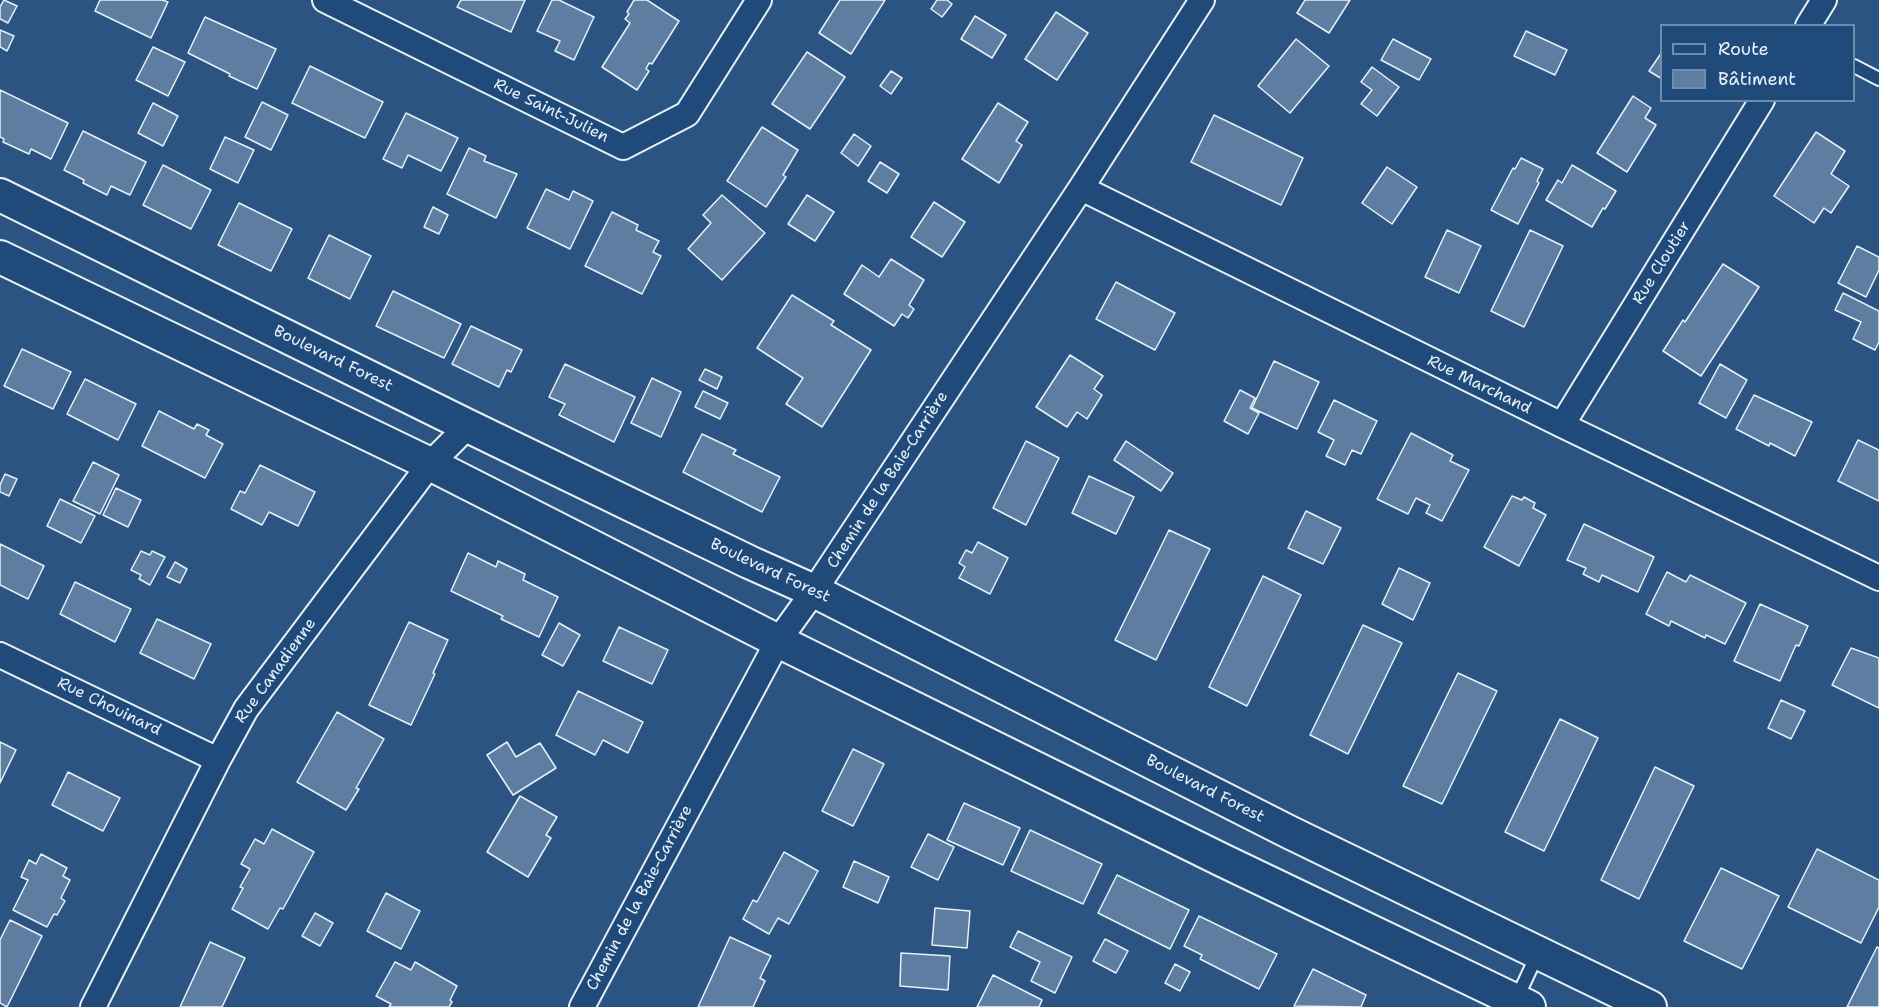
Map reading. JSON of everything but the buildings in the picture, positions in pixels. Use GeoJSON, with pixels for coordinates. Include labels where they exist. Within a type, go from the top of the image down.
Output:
{"type":"FeatureCollection","features":[{"type":"Feature","properties":{"kind":"street","name":"Rue Saint-Julien"},"geometry":{"type":"LineString","coordinates":[[326,0],[623,147],[687,114],[759,0]]}},
{"type":"Feature","properties":{"kind":"street","name":"Chemin de la Baie-Carrière"},"geometry":{"type":"LineString","coordinates":[[582,1007],[778,642],[1081,188],[1202,0]]}},
{"type":"Feature","properties":{"kind":"street"},"geometry":{"type":"LineString","coordinates":[[1809,24],[1824,0]]}},
{"type":"Feature","properties":{"kind":"street","name":"Rue Cloutier"},"geometry":{"type":"LineString","coordinates":[[1562,425],[1761,102]]}},
{"type":"Feature","properties":{"kind":"street","name":"Rue Marchand"},"geometry":{"type":"LineString","coordinates":[[1081,188],[1879,578]]}},
{"type":"Feature","properties":{"kind":"street","name":"Boulevard Forest"},"geometry":{"type":"LineString","coordinates":[[0,195],[468,426],[749,562],[814,591],[1289,832],[1650,1007]]}},
{"type":"Feature","properties":{"kind":"street"},"geometry":{"type":"LineString","coordinates":[[0,256],[430,464],[778,642],[1522,1004]]}},
{"type":"Feature","properties":{"kind":"street","name":"Rue Canadienne"},"geometry":{"type":"LineString","coordinates":[[93,1007],[246,709],[430,464],[468,426]]}},
{"type":"Feature","properties":{"kind":"street","name":"Rue Chouinard"},"geometry":{"type":"LineString","coordinates":[[0,655],[218,760]]}},
{"type":"Feature","properties":{"kind":"lane"},"geometry":{"type":"LineString","coordinates":[[1855,67],[1879,79]]}},
{"type":"Feature","properties":{"kind":"lane"},"geometry":{"type":"LineString","coordinates":[[1522,1004],[1539,952]]}}]}
